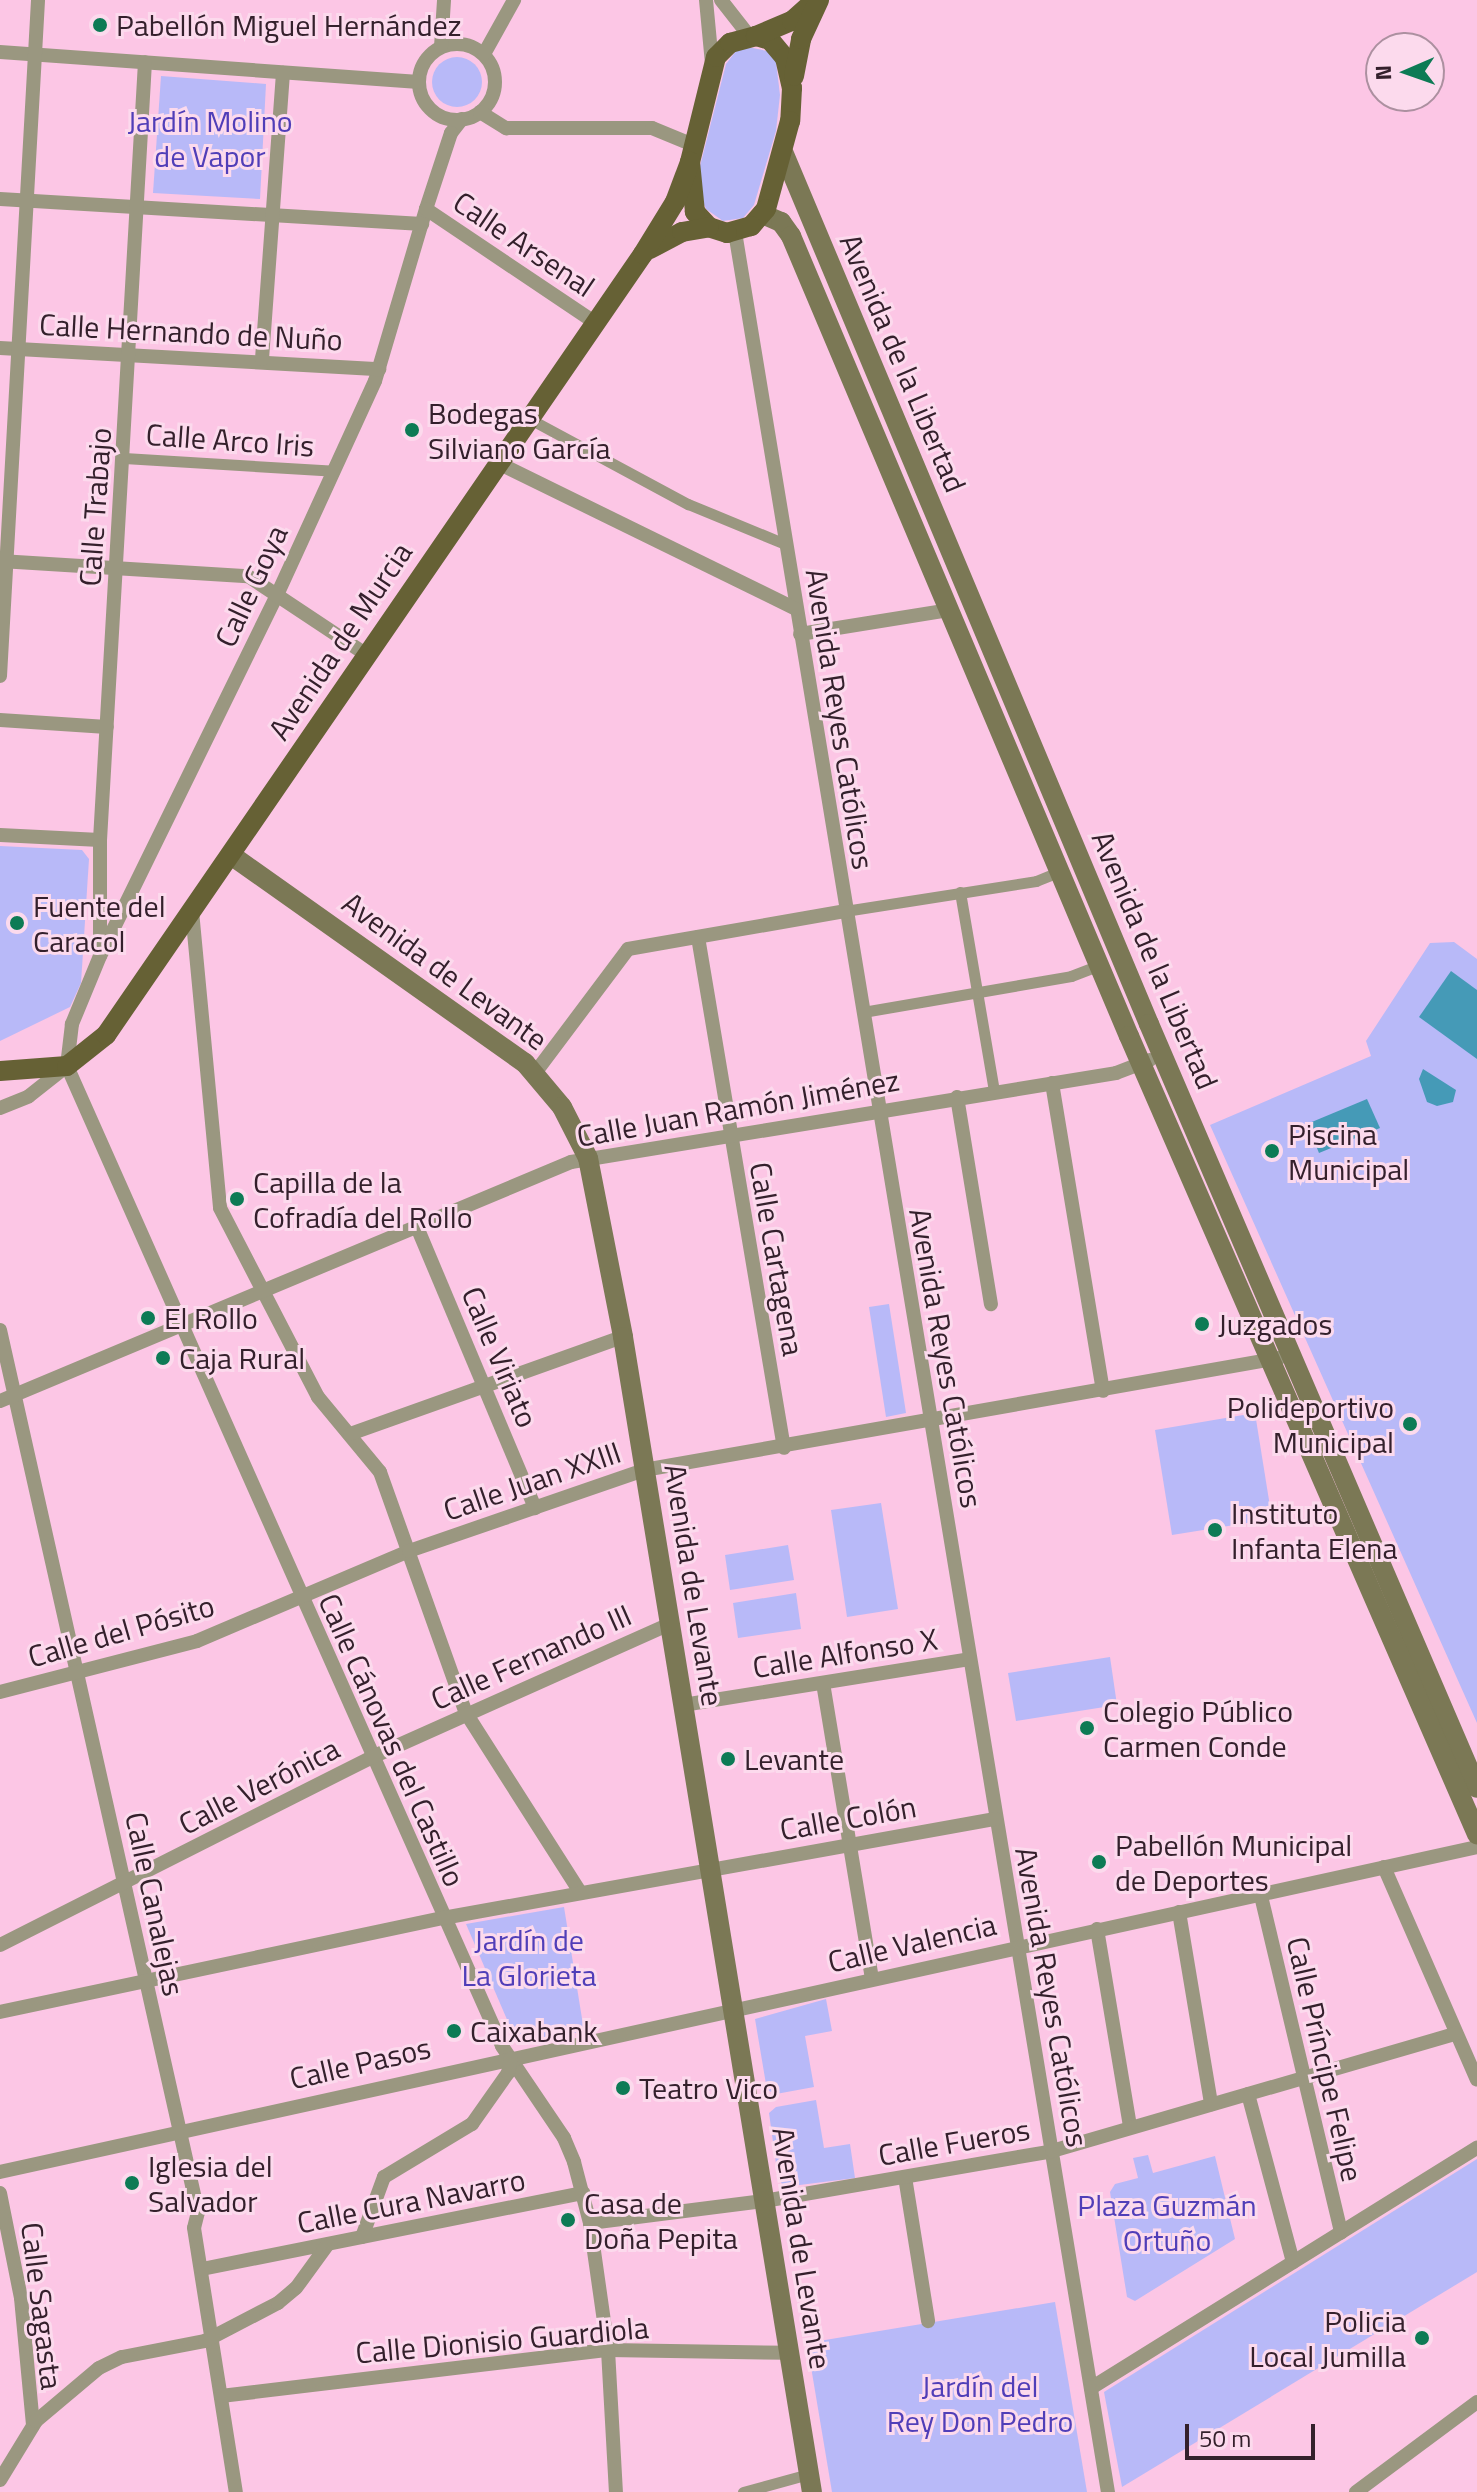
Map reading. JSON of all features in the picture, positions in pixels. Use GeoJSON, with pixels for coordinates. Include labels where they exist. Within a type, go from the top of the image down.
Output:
{"type":"FeatureCollection","features":[{"type":"Feature","properties":{"kind":"main road"},"geometry":{"type":"LineString","coordinates":[[709,227],[692,205],[691,153],[711,67],[730,43],[792,21],[817,0]]}},
{"type":"Feature","properties":{"kind":"main road"},"geometry":{"type":"LineString","coordinates":[[648,246],[709,227],[735,232],[762,214],[784,154],[801,39],[817,0]]}},
{"type":"Feature","properties":{"kind":"main road"},"geometry":{"type":"LineString","coordinates":[[753,36],[780,48],[792,88]]}},
{"type":"Feature","properties":{"kind":"main road","name":"Avenida de Murcia"},"geometry":{"type":"LineString","coordinates":[[67,1066],[106,1035],[496,462],[648,246],[691,153]]}},
{"type":"Feature","properties":{"kind":"main road","name":"Avenida de la Libertad"},"geometry":{"type":"LineString","coordinates":[[784,154],[1163,1056],[1282,1357],[1477,1788]]}},
{"type":"Feature","properties":{"kind":"main road"},"geometry":{"type":"LineString","coordinates":[[762,214],[781,222],[791,236],[1141,1063],[1282,1357],[1477,1834]]}},
{"type":"Feature","properties":{"kind":"main road","name":"Avenida de Levante"},"geometry":{"type":"LineString","coordinates":[[231,855],[535,1073],[562,1107],[588,1158],[623,1337],[810,2483]]}},
{"type":"Feature","properties":{"kind":"main road"},"geometry":{"type":"LineString","coordinates":[[0,1071],[67,1066]]}},
{"type":"Feature","properties":{"kind":"street"},"geometry":{"type":"LineString","coordinates":[[0,676],[3,561],[19,349],[38,0]]}},
{"type":"Feature","properties":{"kind":"street"},"geometry":{"type":"LineString","coordinates":[[441,47],[444,0]]}},
{"type":"Feature","properties":{"kind":"street"},"geometry":{"type":"LineString","coordinates":[[484,54],[514,0]]}},
{"type":"Feature","properties":{"kind":"street"},"geometry":{"type":"LineString","coordinates":[[706,0],[711,67]]}},
{"type":"Feature","properties":{"kind":"street"},"geometry":{"type":"LineString","coordinates":[[721,0],[753,36]]}},
{"type":"Feature","properties":{"kind":"street"},"geometry":{"type":"LineString","coordinates":[[468,45],[484,54],[495,81],[480,112],[462,119],[433,111],[419,82],[426,60],[441,47],[468,45]]}},
{"type":"Feature","properties":{"kind":"street"},"geometry":{"type":"LineString","coordinates":[[0,52],[419,82]]}},
{"type":"Feature","properties":{"kind":"street","name":"Calle Trabajo"},"geometry":{"type":"LineString","coordinates":[[100,956],[100,840],[145,62]]}},
{"type":"Feature","properties":{"kind":"street"},"geometry":{"type":"LineString","coordinates":[[262,359],[283,73]]}},
{"type":"Feature","properties":{"kind":"street"},"geometry":{"type":"LineString","coordinates":[[480,112],[506,128],[652,128],[691,153]]}},
{"type":"Feature","properties":{"kind":"street","name":"Calle Goya"},"geometry":{"type":"LineString","coordinates":[[67,1066],[72,1024],[100,956],[277,595],[379,369],[451,133],[462,119]]}},
{"type":"Feature","properties":{"kind":"street"},"geometry":{"type":"LineString","coordinates":[[0,199],[422,224]]}},
{"type":"Feature","properties":{"kind":"street","name":"Calle Arsenal"},"geometry":{"type":"LineString","coordinates":[[426,209],[594,322]]}},
{"type":"Feature","properties":{"kind":"street","name":"Avenida Reyes Católicos"},"geometry":{"type":"LineString","coordinates":[[735,232],[1108,2492]]}},
{"type":"Feature","properties":{"kind":"street","name":"Calle Hernando de Nuño"},"geometry":{"type":"LineString","coordinates":[[0,348],[262,359],[379,369]]}},
{"type":"Feature","properties":{"kind":"street"},"geometry":{"type":"LineString","coordinates":[[528,417],[688,504],[785,544]]}},
{"type":"Feature","properties":{"kind":"street","name":"Calle Arco Iris"},"geometry":{"type":"LineString","coordinates":[[124,458],[334,471]]}},
{"type":"Feature","properties":{"kind":"street"},"geometry":{"type":"LineString","coordinates":[[496,462],[796,609]]}},
{"type":"Feature","properties":{"kind":"street"},"geometry":{"type":"LineString","coordinates":[[3,561],[248,576],[367,655]]}},
{"type":"Feature","properties":{"kind":"street"},"geometry":{"type":"LineString","coordinates":[[800,634],[950,610]]}},
{"type":"Feature","properties":{"kind":"street"},"geometry":{"type":"LineString","coordinates":[[0,720],[107,727]]}},
{"type":"Feature","properties":{"kind":"street"},"geometry":{"type":"LineString","coordinates":[[0,835],[100,840]]}},
{"type":"Feature","properties":{"kind":"street"},"geometry":{"type":"LineString","coordinates":[[535,1073],[628,949],[1036,881],[1061,871]]}},
{"type":"Feature","properties":{"kind":"street"},"geometry":{"type":"LineString","coordinates":[[960,892],[994,1091]]}},
{"type":"Feature","properties":{"kind":"street"},"geometry":{"type":"LineString","coordinates":[[192,911],[220,1208],[318,1397],[380,1472],[466,1713],[580,1892]]}},
{"type":"Feature","properties":{"kind":"street","name":"Calle Cartagena"},"geometry":{"type":"LineString","coordinates":[[698,937],[784,1448]]}},
{"type":"Feature","properties":{"kind":"street"},"geometry":{"type":"LineString","coordinates":[[863,1012],[1071,976],[1099,965]]}},
{"type":"Feature","properties":{"kind":"street","name":"Calle Juan Ramón Jiménez"},"geometry":{"type":"LineString","coordinates":[[0,1401],[588,1158],[1052,1083],[1163,1056]]}},
{"type":"Feature","properties":{"kind":"street"},"geometry":{"type":"LineString","coordinates":[[0,1108],[29,1096],[67,1066]]}},
{"type":"Feature","properties":{"kind":"street","name":"Calle Cánovas del Castillo"},"geometry":{"type":"LineString","coordinates":[[67,1066],[443,1918],[511,2058],[564,2138],[590,2223],[608,2350],[616,2492]]}},
{"type":"Feature","properties":{"kind":"street"},"geometry":{"type":"LineString","coordinates":[[1052,1083],[1103,1391],[1282,1357]]}},
{"type":"Feature","properties":{"kind":"street"},"geometry":{"type":"LineString","coordinates":[[957,1097],[991,1304]]}},
{"type":"Feature","properties":{"kind":"street","name":"Calle Viriato"},"geometry":{"type":"LineString","coordinates":[[417,1227],[535,1508]]}},
{"type":"Feature","properties":{"kind":"street","name":"Calle Canalejas"},"geometry":{"type":"LineString","coordinates":[[0,1330],[198,2212],[194,2228],[236,2492]]}},
{"type":"Feature","properties":{"kind":"street"},"geometry":{"type":"LineString","coordinates":[[350,1434],[485,1389],[623,1337]]}},
{"type":"Feature","properties":{"kind":"street","name":"Calle Juan XXIII"},"geometry":{"type":"LineString","coordinates":[[299,1595],[409,1551],[644,1470],[1103,1391]]}},
{"type":"Feature","properties":{"kind":"street","name":"Calle del Pósito"},"geometry":{"type":"LineString","coordinates":[[0,1692],[197,1641],[299,1595]]}},
{"type":"Feature","properties":{"kind":"street","name":"Calle Fernando III"},"geometry":{"type":"LineString","coordinates":[[370,1758],[669,1624]]}},
{"type":"Feature","properties":{"kind":"street","name":"Calle Alfonso X"},"geometry":{"type":"LineString","coordinates":[[683,1705],[969,1659]]}},
{"type":"Feature","properties":{"kind":"street"},"geometry":{"type":"LineString","coordinates":[[823,1683],[872,1979]]}},
{"type":"Feature","properties":{"kind":"street","name":"Calle Verónica"},"geometry":{"type":"LineString","coordinates":[[0,1945],[370,1758]]}},
{"type":"Feature","properties":{"kind":"street","name":"Calle Colón"},"geometry":{"type":"LineString","coordinates":[[0,2012],[443,1918],[709,1867],[995,1819]]}},
{"type":"Feature","properties":{"kind":"street","name":"Calle Valencia"},"geometry":{"type":"LineString","coordinates":[[733,2010],[1477,1847]]}},
{"type":"Feature","properties":{"kind":"street"},"geometry":{"type":"LineString","coordinates":[[1384,1867],[1477,2080]]}},
{"type":"Feature","properties":{"kind":"street","name":"Calle Príncipe Felipe"},"geometry":{"type":"LineString","coordinates":[[1261,1896],[1301,2080],[1341,2233]]}},
{"type":"Feature","properties":{"kind":"street"},"geometry":{"type":"LineString","coordinates":[[1179,1912],[1211,2104]]}},
{"type":"Feature","properties":{"kind":"street"},"geometry":{"type":"LineString","coordinates":[[1097,1929],[1130,2127]]}},
{"type":"Feature","properties":{"kind":"street","name":"Calle Pasos"},"geometry":{"type":"LineString","coordinates":[[0,2172],[178,2130],[733,2010]]}},
{"type":"Feature","properties":{"kind":"street","name":"Calle Fueros"},"geometry":{"type":"LineString","coordinates":[[590,2223],[764,2201],[1052,2151],[1456,2034]]}},
{"type":"Feature","properties":{"kind":"street"},"geometry":{"type":"LineString","coordinates":[[362,2237],[384,2177],[472,2124],[508,2073],[511,2058]]}},
{"type":"Feature","properties":{"kind":"street"},"geometry":{"type":"LineString","coordinates":[[1248,2094],[1293,2262]]}},
{"type":"Feature","properties":{"kind":"street"},"geometry":{"type":"LineString","coordinates":[[1091,2388],[1477,2148]]}},
{"type":"Feature","properties":{"kind":"street"},"geometry":{"type":"LineString","coordinates":[[905,2177],[928,2321]]}},
{"type":"Feature","properties":{"kind":"street","name":"Calle Sagasta"},"geometry":{"type":"LineString","coordinates":[[0,2193],[21,2298],[33,2425]]}},
{"type":"Feature","properties":{"kind":"street","name":"Calle Cura Navarro"},"geometry":{"type":"LineString","coordinates":[[202,2269],[583,2193]]}},
{"type":"Feature","properties":{"kind":"street"},"geometry":{"type":"LineString","coordinates":[[0,2480],[33,2425],[111,2360],[213,2336],[288,2297],[328,2244]]}},
{"type":"Feature","properties":{"kind":"street","name":"Calle Dionisio Guardiola"},"geometry":{"type":"LineString","coordinates":[[221,2396],[608,2350],[789,2353]]}},
{"type":"Feature","properties":{"kind":"street"},"geometry":{"type":"LineString","coordinates":[[1356,2492],[1477,2402]]}},
{"type":"Feature","properties":{"kind":"street"},"geometry":{"type":"LineString","coordinates":[[743,2492],[810,2483]]}},
{"type":"Feature","properties":{"kind":"green space"},"geometry":{"type":"Polygon","coordinates":[[[748,47],[767,51],[776,62],[780,95],[776,131],[754,205],[743,218],[723,221],[706,209],[701,197],[700,166],[726,64],[736,51],[748,47]]]}},
{"type":"Feature","properties":{"kind":"green space"},"geometry":{"type":"Polygon","coordinates":[[[457,57],[474,65],[482,82],[474,99],[457,107],[440,99],[432,82],[440,65],[457,57]]]}},
{"type":"Feature","properties":{"kind":"green space","name":"Jardín Molino de Vapor"},"geometry":{"type":"Polygon","coordinates":[[[161,76],[266,84],[260,199],[153,193],[161,76]]]}},
{"type":"Feature","properties":{"kind":"green space"},"geometry":{"type":"Polygon","coordinates":[[[0,846],[82,850],[89,859],[81,983],[70,1007],[0,1041],[0,846]]]}},
{"type":"Feature","properties":{"kind":"green space","name":"Polideportivo Municipal"},"geometry":{"type":"Polygon","coordinates":[[[1454,942],[1477,959],[1477,1723],[1210,1125],[1371,1056],[1366,1041],[1430,943],[1454,942]]]}},
{"type":"Feature","properties":{"kind":"green space"},"geometry":{"type":"Polygon","coordinates":[[[889,1304],[906,1413],[886,1417],[869,1307],[889,1304]]]}},
{"type":"Feature","properties":{"kind":"green space"},"geometry":{"type":"Polygon","coordinates":[[[1255,1413],[1272,1519],[1172,1535],[1155,1430],[1255,1413]]]}},
{"type":"Feature","properties":{"kind":"green space"},"geometry":{"type":"Polygon","coordinates":[[[881,1503],[898,1609],[847,1617],[831,1510],[881,1503]]]}},
{"type":"Feature","properties":{"kind":"green space"},"geometry":{"type":"Polygon","coordinates":[[[788,1545],[794,1580],[730,1590],[725,1555],[788,1545]]]}},
{"type":"Feature","properties":{"kind":"green space"},"geometry":{"type":"Polygon","coordinates":[[[796,1593],[801,1629],[738,1638],[733,1603],[796,1593]]]}},
{"type":"Feature","properties":{"kind":"green space"},"geometry":{"type":"Polygon","coordinates":[[[1110,1657],[1117,1705],[1016,1721],[1008,1673],[1110,1657]]]}},
{"type":"Feature","properties":{"kind":"green space","name":"Jardín de La Glorieta"},"geometry":{"type":"Polygon","coordinates":[[[564,1907],[584,2031],[518,2045],[466,1924],[564,1907]]]}},
{"type":"Feature","properties":{"kind":"green space"},"geometry":{"type":"Polygon","coordinates":[[[826,1999],[832,2031],[805,2036],[814,2087],[776,2094],[767,2090],[755,2019],[826,1999]]]}},
{"type":"Feature","properties":{"kind":"green space"},"geometry":{"type":"Polygon","coordinates":[[[816,2100],[824,2148],[850,2144],[855,2178],[784,2187],[778,2178],[769,2113],[776,2107],[816,2100]]]}},
{"type":"Feature","properties":{"kind":"green space","name":"Plaza Guzmán Ortuño"},"geometry":{"type":"Polygon","coordinates":[[[1148,2155],[1153,2173],[1215,2156],[1235,2239],[1135,2301],[1127,2297],[1110,2192],[1115,2184],[1138,2178],[1133,2158],[1148,2155]]]}},
{"type":"Feature","properties":{"kind":"green space"},"geometry":{"type":"Polygon","coordinates":[[[1477,2159],[1477,2272],[1122,2487],[1104,2392],[1477,2159]]]}},
{"type":"Feature","properties":{"kind":"green space","name":"Jardín del Rey Don Pedro"},"geometry":{"type":"Polygon","coordinates":[[[1055,2302],[1087,2492],[832,2492],[807,2343],[1055,2302]]]}},
{"type":"Feature","properties":{"kind":"shaded area"},"geometry":{"type":"Polygon","coordinates":[[[1451,971],[1477,990],[1477,1059],[1419,1017],[1451,971]]]}},
{"type":"Feature","properties":{"kind":"shaded area"},"geometry":{"type":"Polygon","coordinates":[[[1423,1069],[1456,1090],[1453,1102],[1437,1106],[1427,1102],[1419,1079],[1423,1069]]]}},
{"type":"Feature","properties":{"kind":"shaded area"},"geometry":{"type":"Polygon","coordinates":[[[1367,1099],[1380,1128],[1319,1153],[1307,1124],[1367,1099]]]}},
{"type":"Feature","properties":{"kind":"place","name":"Pabellón Miguel Hernández"},"geometry":{"type":"Point","coordinates":[100,25]}},
{"type":"Feature","properties":{"kind":"place","name":"Bodegas Silviano García"},"geometry":{"type":"Point","coordinates":[412,430]}},
{"type":"Feature","properties":{"kind":"place","name":"Fuente del Caracol"},"geometry":{"type":"Point","coordinates":[17,923]}},
{"type":"Feature","properties":{"kind":"place","name":"Piscina Municipal"},"geometry":{"type":"Point","coordinates":[1272,1151]}},
{"type":"Feature","properties":{"kind":"place","name":"Capilla de la Cofradía del Rollo"},"geometry":{"type":"Point","coordinates":[237,1199]}},
{"type":"Feature","properties":{"kind":"place","name":"El Rollo"},"geometry":{"type":"Point","coordinates":[148,1318]}},
{"type":"Feature","properties":{"kind":"place","name":"Juzgados"},"geometry":{"type":"Point","coordinates":[1202,1324]}},
{"type":"Feature","properties":{"kind":"place","name":"Caja Rural"},"geometry":{"type":"Point","coordinates":[163,1358]}},
{"type":"Feature","properties":{"kind":"place","name":"Polideportivo Municipal"},"geometry":{"type":"Point","coordinates":[1410,1424]}},
{"type":"Feature","properties":{"kind":"place","name":"Instituto Infanta Elena"},"geometry":{"type":"Point","coordinates":[1215,1530]}},
{"type":"Feature","properties":{"kind":"place","name":"Colegio Público Carmen Conde"},"geometry":{"type":"Point","coordinates":[1087,1728]}},
{"type":"Feature","properties":{"kind":"place","name":"Levante"},"geometry":{"type":"Point","coordinates":[728,1759]}},
{"type":"Feature","properties":{"kind":"place","name":"Pabellón Municipal de Deportes"},"geometry":{"type":"Point","coordinates":[1099,1862]}},
{"type":"Feature","properties":{"kind":"place","name":"Caixabank"},"geometry":{"type":"Point","coordinates":[454,2031]}},
{"type":"Feature","properties":{"kind":"place","name":"Teatro Vico"},"geometry":{"type":"Point","coordinates":[623,2088]}},
{"type":"Feature","properties":{"kind":"place","name":"Iglesia del Salvador"},"geometry":{"type":"Point","coordinates":[132,2183]}},
{"type":"Feature","properties":{"kind":"place","name":"Casa de Doña Pepita"},"geometry":{"type":"Point","coordinates":[568,2220]}},
{"type":"Feature","properties":{"kind":"place","name":"Policia Local Jumilla"},"geometry":{"type":"Point","coordinates":[1422,2338]}}]}
